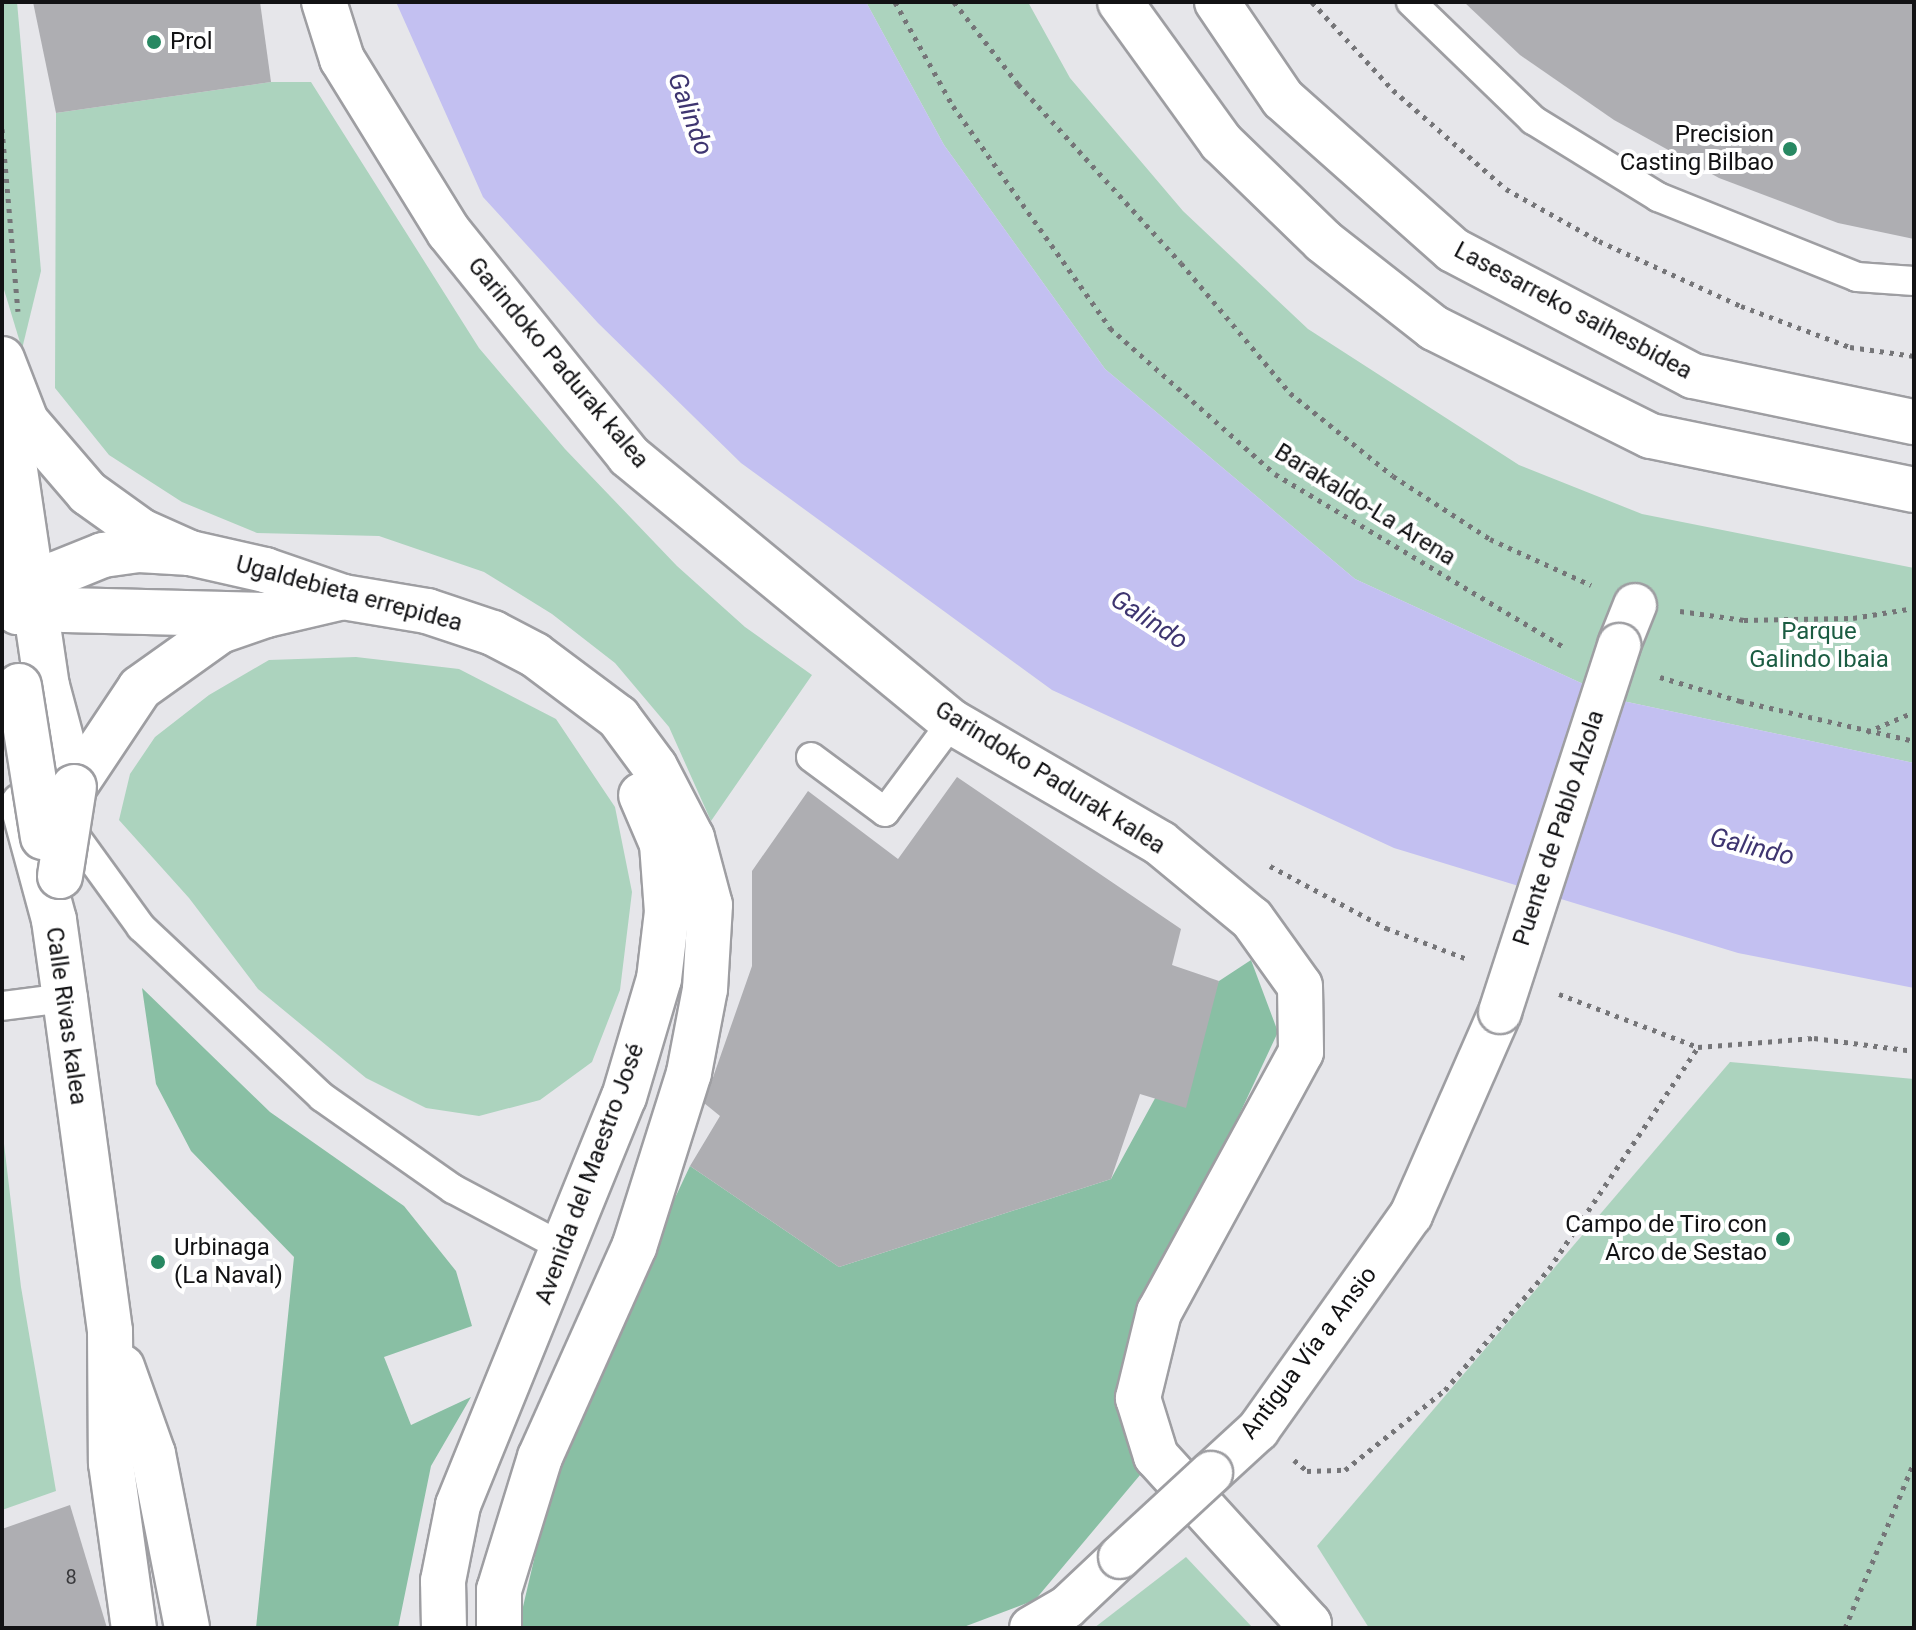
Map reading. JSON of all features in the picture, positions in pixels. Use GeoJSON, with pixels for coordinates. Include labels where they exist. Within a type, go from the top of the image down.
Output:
{"type":"FeatureCollection","features":[{"type":"Feature","properties":{"kind":"main road","name":"Garindoko Padurak kalea"},"geometry":{"type":"LineString","coordinates":[[324,2],[342,59],[449,232],[629,456],[952,722],[1160,843],[1252,919],[1300,986],[1301,1052],[1159,1312],[1138,1398],[1156,1456],[1309,1624],[1305,1628]]}},
{"type":"Feature","properties":{"kind":"main road"},"geometry":{"type":"LineString","coordinates":[[1120,2],[1221,142],[1323,241],[1434,328],[1651,436],[1914,490]]}},
{"type":"Feature","properties":{"kind":"main road","name":"Lasesarreko saihesbidea"},"geometry":{"type":"LineString","coordinates":[[1217,2],[1283,99],[1453,250],[1693,376],[1914,422]]}},
{"type":"Feature","properties":{"kind":"main road","name":"Ugaldebieta errepidea"},"geometry":{"type":"LineString","coordinates":[[2,359],[26,421],[88,493],[141,531],[190,553],[265,570],[343,597],[409,606],[493,633],[535,655],[579,690]]}},
{"type":"Feature","properties":{"kind":"main road"},"geometry":{"type":"LineString","coordinates":[[2,382],[47,686],[74,787]]}},
{"type":"Feature","properties":{"kind":"main road"},"geometry":{"type":"LineString","coordinates":[[11,696],[14,616],[33,590],[56,574],[103,555],[139,550],[190,553]]}},
{"type":"Feature","properties":{"kind":"main road","name":"Ugaldebieta errepidea"},"geometry":{"type":"LineString","coordinates":[[2,553],[11,576],[65,610],[266,615]]}},
{"type":"Feature","properties":{"kind":"main road"},"geometry":{"type":"LineString","coordinates":[[42,839],[140,688],[220,631],[266,615],[343,597]]}},
{"type":"Feature","properties":{"kind":"main road"},"geometry":{"type":"LineString","coordinates":[[499,1628],[499,1590],[512,1538],[540,1457],[634,1247],[689,1073],[705,989],[710,905],[692,838],[655,767],[628,729],[579,690]]}},
{"type":"Feature","properties":{"kind":"main road","name":"Avenida del Maestro José"},"geometry":{"type":"LineString","coordinates":[[444,1628],[443,1581],[458,1505],[624,1097],[659,979],[667,912],[662,844],[626,761],[579,690]]}},
{"type":"Feature","properties":{"kind":"main road","name":"Calle Rivas kalea"},"geometry":{"type":"LineString","coordinates":[[11,696],[42,839],[110,1331],[111,1463],[134,1628]]}},
{"type":"Feature","properties":{"kind":"main road","name":"Calle Rivas kalea"},"geometry":{"type":"LineString","coordinates":[[110,1331],[153,1454],[187,1628]]}},
{"type":"Feature","properties":{"kind":"street","name":"Puente de Pablo Alzola"},"geometry":{"type":"LineString","coordinates":[[1500,1012],[1619,645],[1635,605]]}},
{"type":"Feature","properties":{"kind":"street","name":"Antigua Vía a Ansio"},"geometry":{"type":"LineString","coordinates":[[1031,1628],[1067,1607],[1258,1430],[1411,1215],[1500,1012]]}},
{"type":"Feature","properties":{"kind":"lane"},"geometry":{"type":"LineString","coordinates":[[1411,2],[1533,120],[1658,197],[1857,277],[1914,281]]}},
{"type":"Feature","properties":{"kind":"lane"},"geometry":{"type":"LineString","coordinates":[[811,757],[885,812],[952,722]]}},
{"type":"Feature","properties":{"kind":"lane"},"geometry":{"type":"LineString","coordinates":[[2,729],[141,927],[322,1097],[453,1189],[564,1248]]}},
{"type":"Feature","properties":{"kind":"lane"},"geometry":{"type":"LineString","coordinates":[[2,1006],[65,998]]}},
{"type":"Feature","properties":{"kind":"path","name":"Barakaldo-La Arena"},"geometry":{"type":"LineString","coordinates":[[895,2],[953,106],[1110,328],[1275,474],[1573,650]]}},
{"type":"Feature","properties":{"kind":"path"},"geometry":{"type":"LineString","coordinates":[[954,2],[1018,84],[1181,263],[1290,393],[1393,476],[1490,539],[1635,605],[1744,620],[1853,618],[1914,608]]}},
{"type":"Feature","properties":{"kind":"path"},"geometry":{"type":"LineString","coordinates":[[1312,2],[1393,90],[1506,189],[1599,241],[1741,306],[1850,347],[1914,356]]}},
{"type":"Feature","properties":{"kind":"path"},"geometry":{"type":"LineString","coordinates":[[2,129],[19,317]]}},
{"type":"Feature","properties":{"kind":"path"},"geometry":{"type":"LineString","coordinates":[[1649,673],[1865,733],[1914,741]]}},
{"type":"Feature","properties":{"kind":"path"},"geometry":{"type":"LineString","coordinates":[[1865,733],[1914,712]]}},
{"type":"Feature","properties":{"kind":"path"},"geometry":{"type":"LineString","coordinates":[[1265,865],[1386,928],[1475,962]]}},
{"type":"Feature","properties":{"kind":"path"},"geometry":{"type":"LineString","coordinates":[[1549,990],[1698,1047],[1814,1038],[1914,1051]]}},
{"type":"Feature","properties":{"kind":"path"},"geometry":{"type":"LineString","coordinates":[[1258,1430],[1307,1471],[1345,1470],[1445,1390],[1549,1269],[1698,1047]]}},
{"type":"Feature","properties":{"kind":"path"},"geometry":{"type":"LineString","coordinates":[[1845,1628],[1914,1462]]}},
{"type":"Feature","properties":{"kind":"green space"},"geometry":{"type":"Polygon","coordinates":[[[2,2],[17,2],[41,271],[22,349],[2,283],[2,2]]]}},
{"type":"Feature","properties":{"kind":"green space","name":"Parque Galindo Ibaia"},"geometry":{"type":"Polygon","coordinates":[[[866,2],[1028,2],[1070,78],[1183,211],[1308,329],[1519,465],[1642,514],[1914,568],[1914,763],[1618,700],[1355,579],[1105,369],[944,145],[866,2]]]}},
{"type":"Feature","properties":{"kind":"green space"},"geometry":{"type":"Polygon","coordinates":[[[271,82],[311,82],[479,348],[565,449],[677,566],[745,627],[812,675],[711,821],[669,727],[615,663],[552,614],[484,572],[379,536],[257,533],[182,502],[109,455],[55,388],[56,113],[271,82]]]}},
{"type":"Feature","properties":{"kind":"green space"},"geometry":{"type":"Polygon","coordinates":[[[356,657],[459,669],[556,719],[615,807],[632,892],[620,990],[592,1062],[540,1100],[479,1116],[426,1108],[366,1078],[258,989],[189,898],[119,820],[130,774],[155,737],[209,695],[269,660],[356,657]]]}},
{"type":"Feature","properties":{"kind":"green space"},"geometry":{"type":"Polygon","coordinates":[[[1251,960],[1278,1032],[1130,1348],[1156,1456],[1035,1600],[961,1628],[518,1628],[563,1436],[690,1166],[839,1267],[1111,1179],[1219,981],[1251,960]]]}},
{"type":"Feature","properties":{"kind":"green space"},"geometry":{"type":"Polygon","coordinates":[[[142,988],[270,1112],[404,1206],[456,1271],[472,1326],[384,1357],[411,1425],[471,1397],[431,1466],[398,1628],[256,1628],[294,1257],[191,1151],[156,1084],[142,988]]]}},
{"type":"Feature","properties":{"kind":"green space","name":"Campo de Tiro con Arco de Sestao"},"geometry":{"type":"Polygon","coordinates":[[[1730,1062],[1914,1079],[1914,1628],[1369,1628],[1317,1546],[1730,1062]]]}},
{"type":"Feature","properties":{"kind":"green space"},"geometry":{"type":"Polygon","coordinates":[[[2,1127],[21,1287],[56,1491],[2,1510],[2,1127]]]}},
{"type":"Feature","properties":{"kind":"green space"},"geometry":{"type":"Polygon","coordinates":[[[1186,1557],[1253,1628],[1094,1628],[1186,1557]]]}},
{"type":"Feature","properties":{"kind":"water","name":"Galindo"},"geometry":{"type":"Polygon","coordinates":[[[396,2],[866,2],[944,145],[1105,369],[1355,579],[1618,700],[1914,763],[1914,988],[1738,953],[1394,848],[1052,690],[741,463],[598,323],[483,197],[396,2]]]}},
{"type":"Feature","properties":{"kind":"building","name":"Prol"},"geometry":{"type":"Polygon","coordinates":[[[33,2],[260,2],[271,82],[56,113],[33,2]]]}},
{"type":"Feature","properties":{"kind":"building","name":"Precision Casting Bilbao"},"geometry":{"type":"Polygon","coordinates":[[[1464,2],[1914,2],[1914,239],[1838,223],[1719,178],[1614,120],[1520,55],[1464,2]]]}},
{"type":"Feature","properties":{"kind":"building"},"geometry":{"type":"Polygon","coordinates":[[[957,777],[1181,929],[1172,965],[1219,981],[1186,1108],[1140,1094],[1111,1179],[839,1267],[690,1166],[720,1116],[704,1103],[752,966],[752,871],[808,791],[898,859],[957,777]]]}},
{"type":"Feature","properties":{"kind":"building"},"geometry":{"type":"Polygon","coordinates":[[[70,1505],[107,1628],[2,1628],[2,1529],[70,1505]]]}},
{"type":"Feature","properties":{"kind":"place","name":"Prol"},"geometry":{"type":"Point","coordinates":[154,42]}},
{"type":"Feature","properties":{"kind":"place","name":"Precision Casting Bilbao"},"geometry":{"type":"Point","coordinates":[1790,149]}},
{"type":"Feature","properties":{"kind":"place","name":"Campo de Tiro con Arco de Sestao"},"geometry":{"type":"Point","coordinates":[1783,1239]}},
{"type":"Feature","properties":{"kind":"place","name":"Urbinaga (La Naval)"},"geometry":{"type":"Point","coordinates":[158,1262]}}]}
